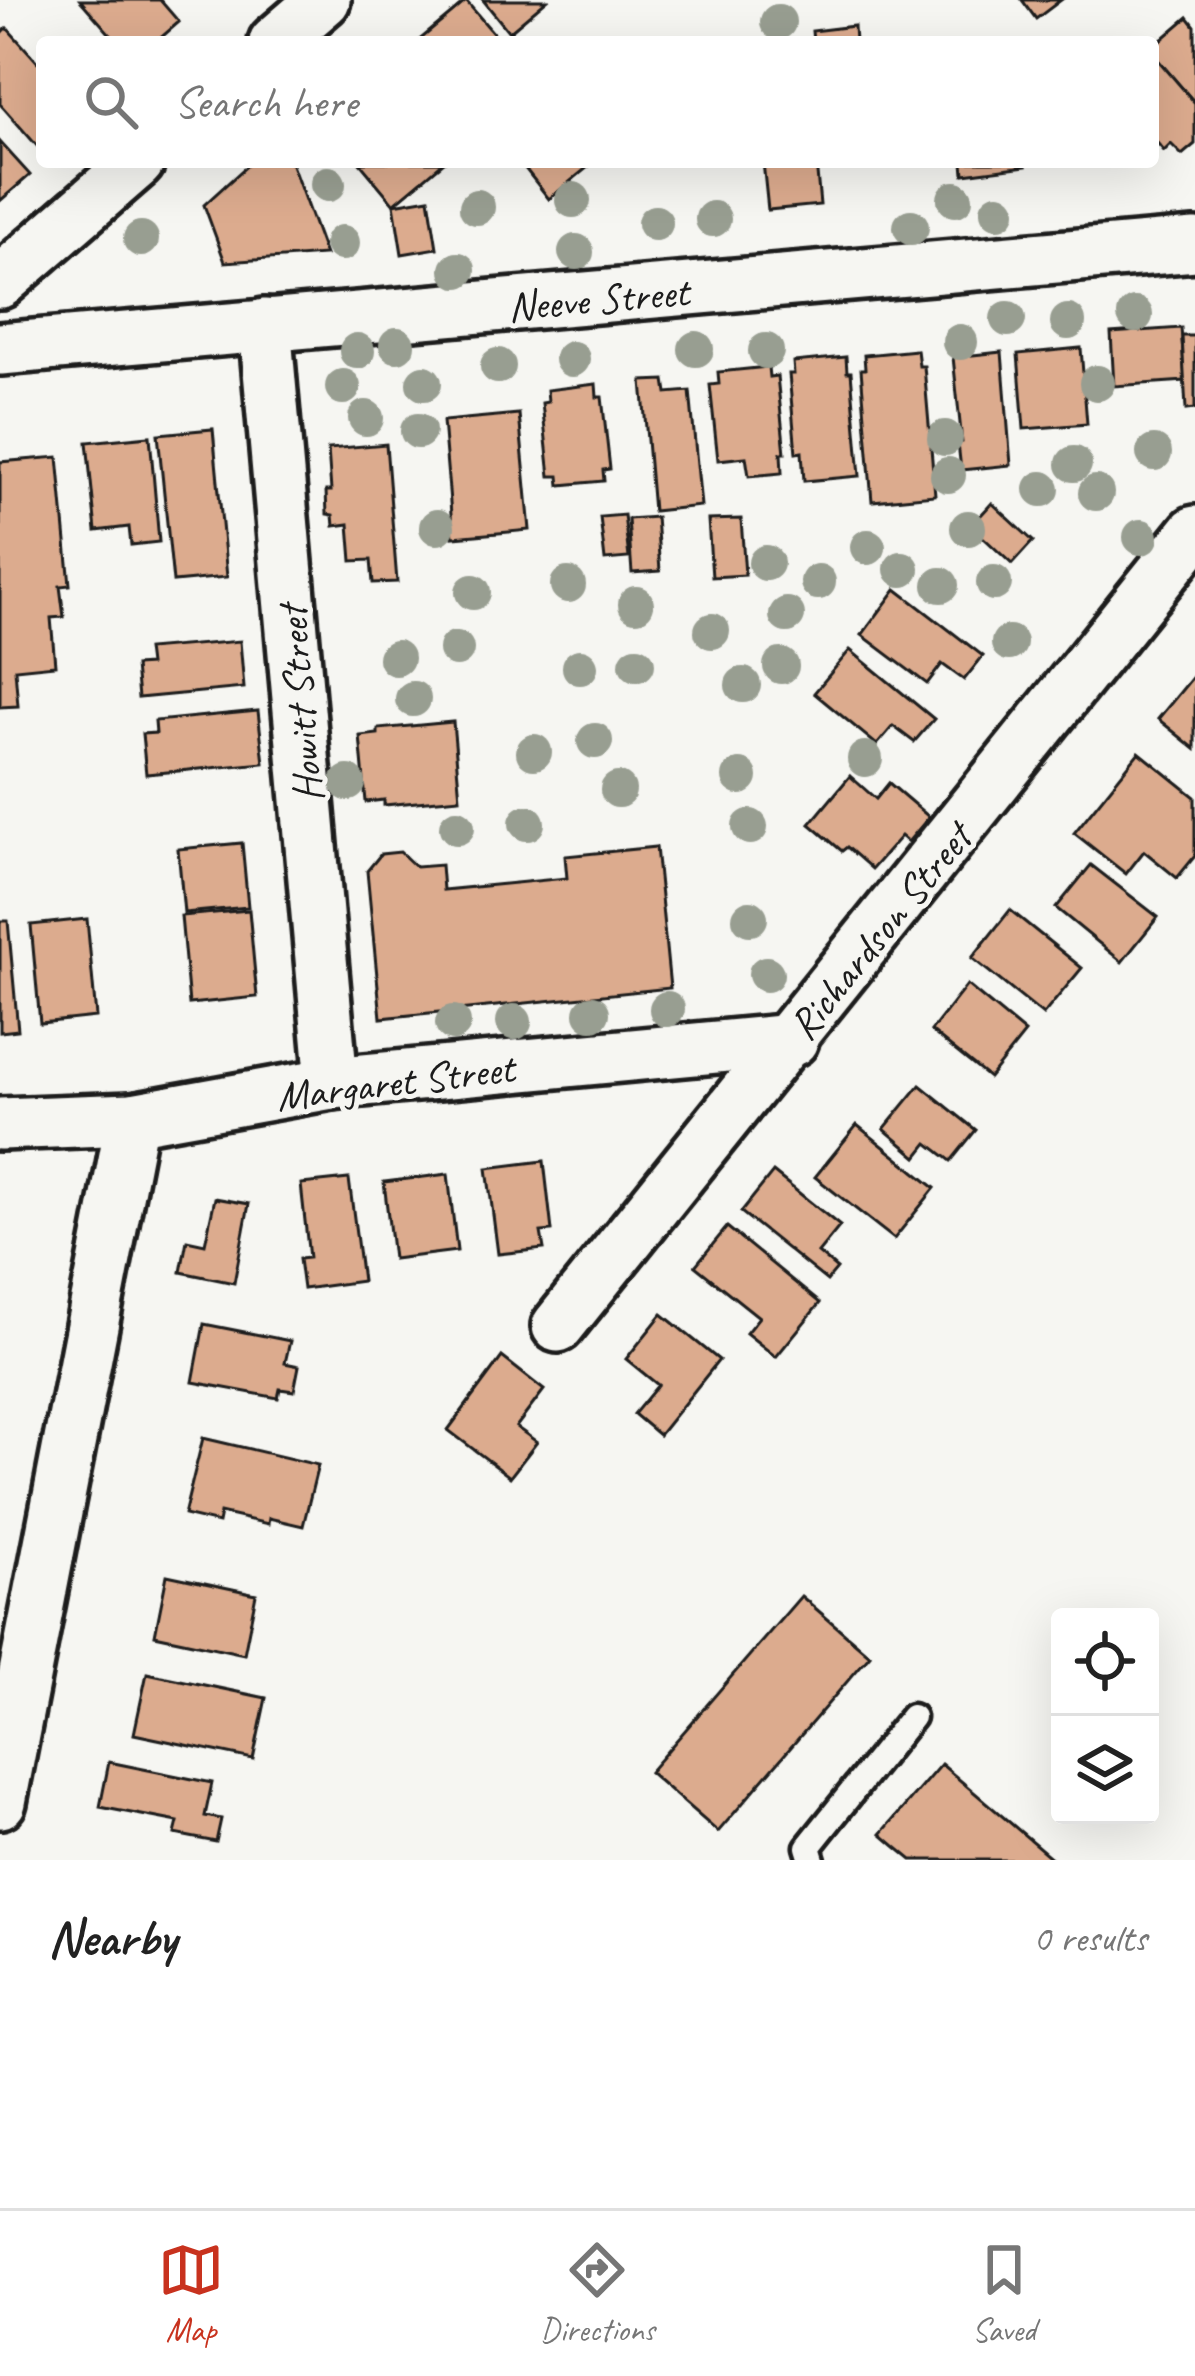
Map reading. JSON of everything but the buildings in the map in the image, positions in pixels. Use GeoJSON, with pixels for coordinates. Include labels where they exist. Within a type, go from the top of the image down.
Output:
{"type":"FeatureCollection","features":[{"type":"Feature","properties":{"kind":"street"},"geometry":{"type":"LineString","coordinates":[[282,36],[324,0]]}},
{"type":"Feature","properties":{"kind":"street"},"geometry":{"type":"LineString","coordinates":[[0,282],[131,168]]}},
{"type":"Feature","properties":{"kind":"street","name":"Neeve Street"},"geometry":{"type":"LineString","coordinates":[[0,350],[1195,245]]}},
{"type":"Feature","properties":{"kind":"street","name":"Howitt Street"},"geometry":{"type":"LineString","coordinates":[[265,325],[332,1083]]}},
{"type":"Feature","properties":{"kind":"street","name":"Richardson Street"},"geometry":{"type":"LineString","coordinates":[[559,1326],[1195,532]]}},
{"type":"Feature","properties":{"kind":"street","name":"Margaret Street"},"geometry":{"type":"LineString","coordinates":[[0,1124],[132,1119],[332,1083],[791,1040]]}},
{"type":"Feature","properties":{"kind":"street"},"geometry":{"type":"LineString","coordinates":[[0,1802],[132,1119]]}},
{"type":"Feature","properties":{"kind":"lane"},"geometry":{"type":"LineString","coordinates":[[812,1860],[808,1846],[912,1717]]}}]}
